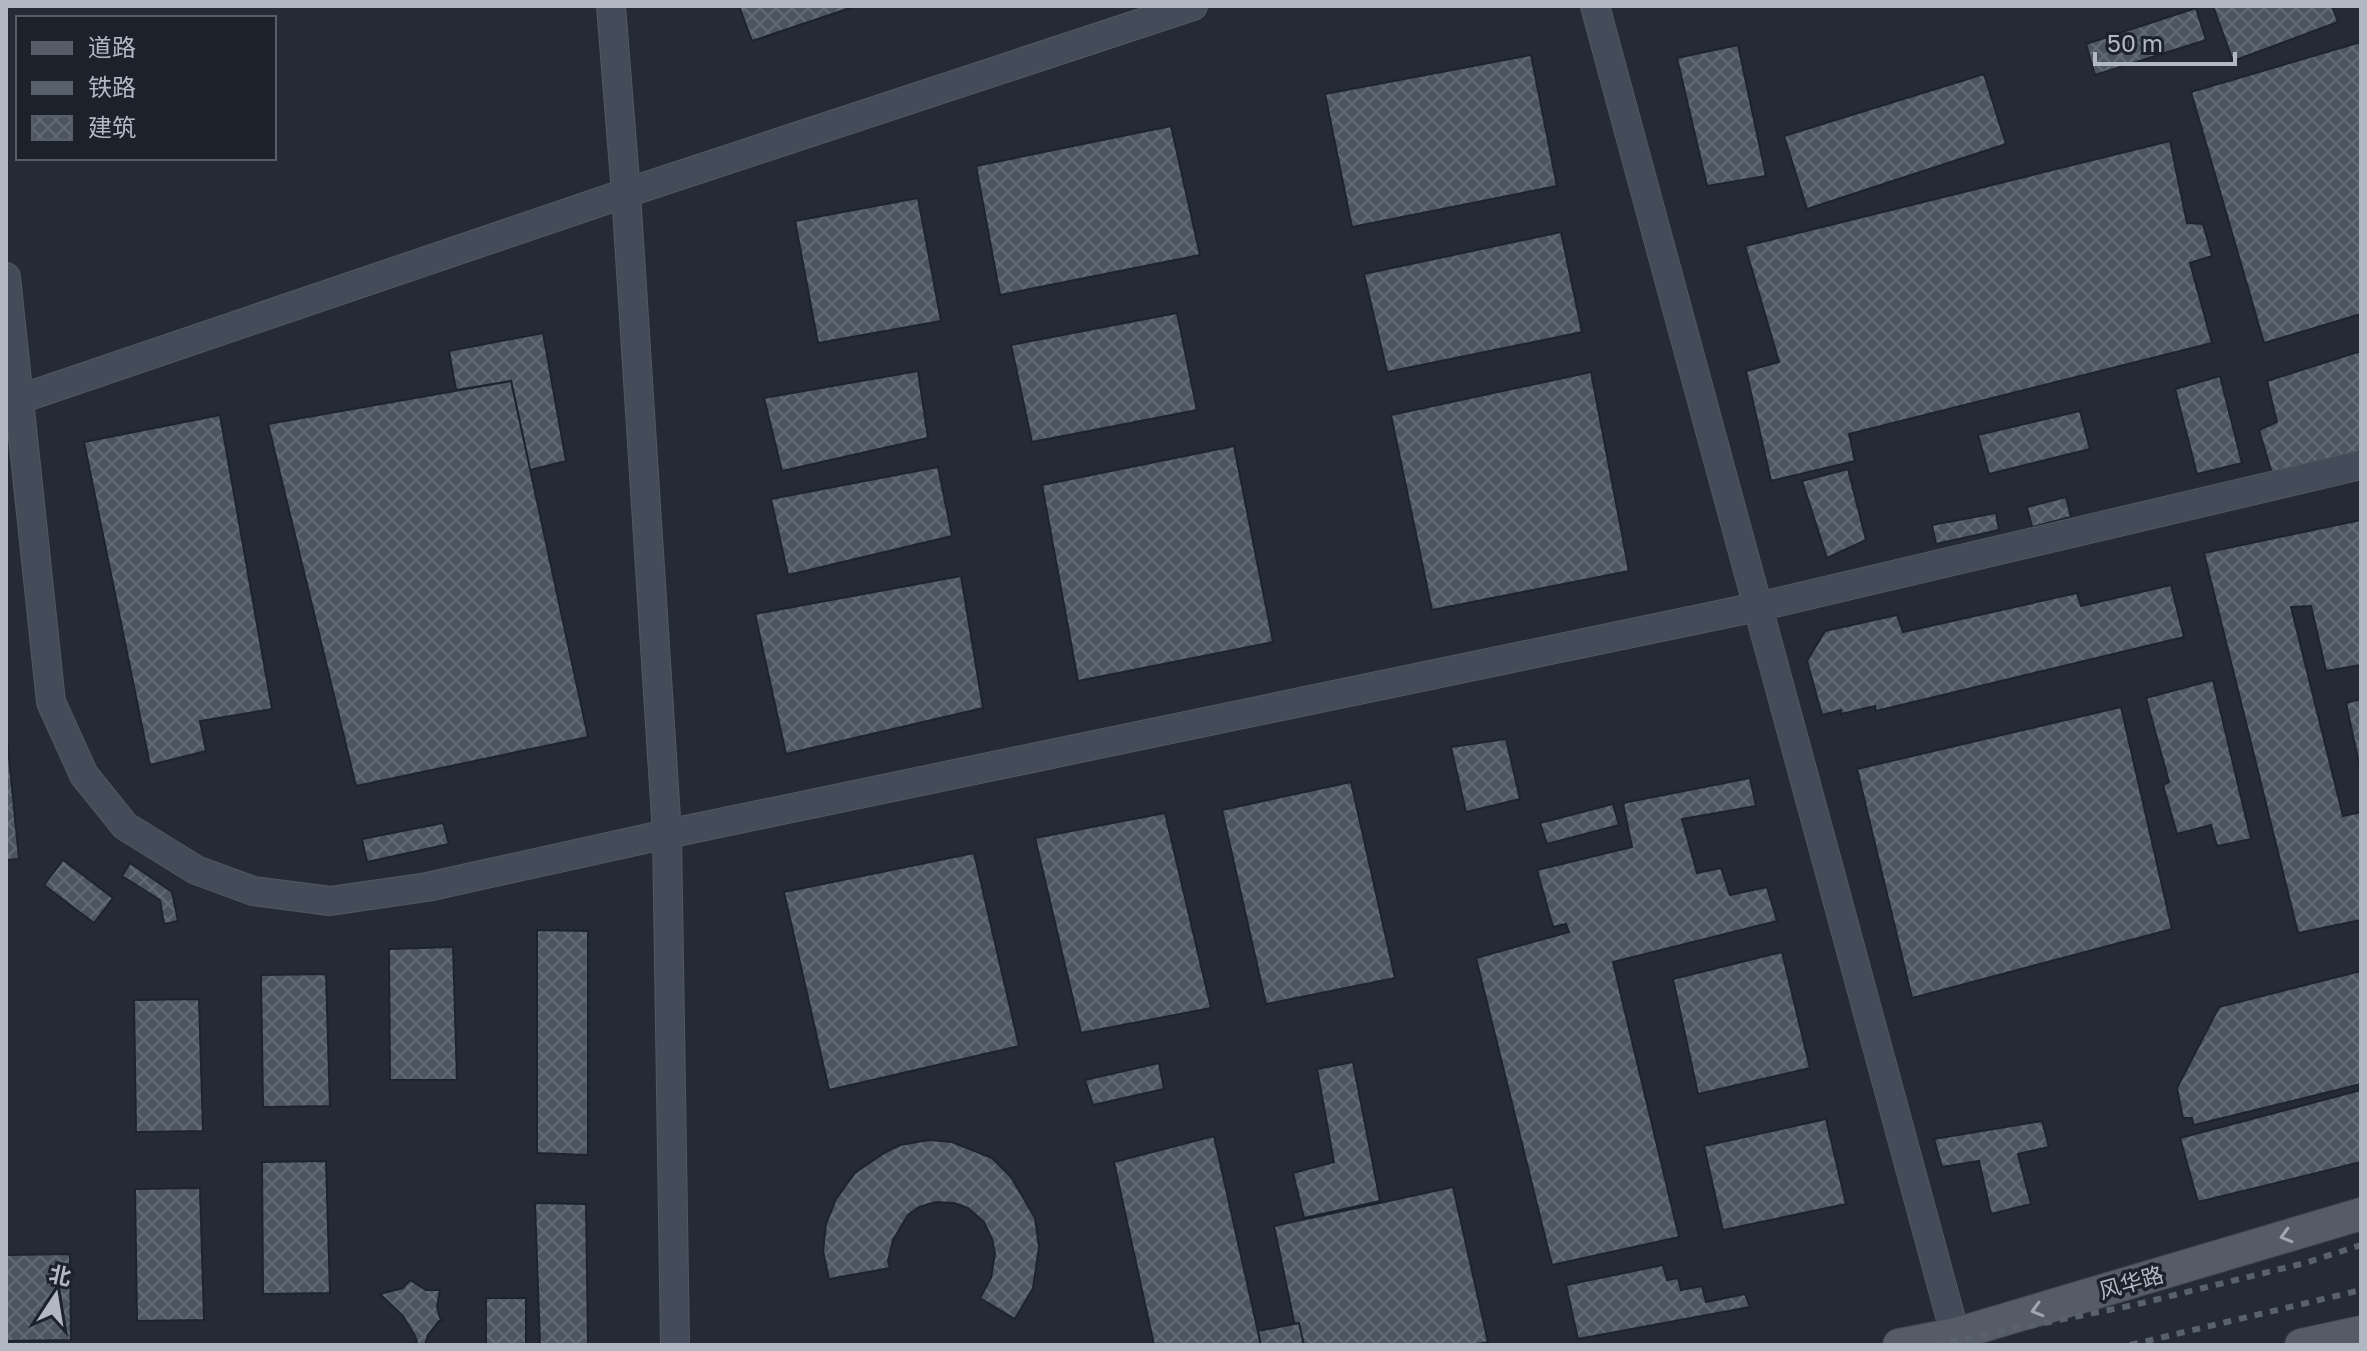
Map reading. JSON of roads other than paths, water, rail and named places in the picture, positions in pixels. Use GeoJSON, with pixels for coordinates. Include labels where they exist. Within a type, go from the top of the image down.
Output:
{"type":"FeatureCollection","features":[{"type":"Feature","properties":{"kind":"main road","name":"风华路"},"geometry":{"type":"LineString","coordinates":[[1899,1345],[1957,1339],[2361,1214]]}},
{"type":"Feature","properties":{"kind":"main road"},"geometry":{"type":"LineString","coordinates":[[2301,1345],[2361,1332]]}},
{"type":"Feature","properties":{"kind":"street"},"geometry":{"type":"LineString","coordinates":[[611,6],[667,834],[675,1345]]}},
{"type":"Feature","properties":{"kind":"street"},"geometry":{"type":"LineString","coordinates":[[17,400],[626,193],[1193,6]]}},
{"type":"Feature","properties":{"kind":"street"},"geometry":{"type":"LineString","coordinates":[[1595,6],[1957,1339]]}},
{"type":"Feature","properties":{"kind":"street"},"geometry":{"type":"LineString","coordinates":[[6,277],[51,702],[84,775],[125,826],[196,870],[253,891],[330,901],[427,887],[667,834],[1757,607],[2361,465]]}},
{"type":"Feature","properties":{"kind":"railway"},"geometry":{"type":"LineString","coordinates":[[1934,1345],[2134,1305],[2305,1263],[2361,1245]]}},
{"type":"Feature","properties":{"kind":"railway"},"geometry":{"type":"LineString","coordinates":[[2130,1345],[2361,1290]]}}]}
